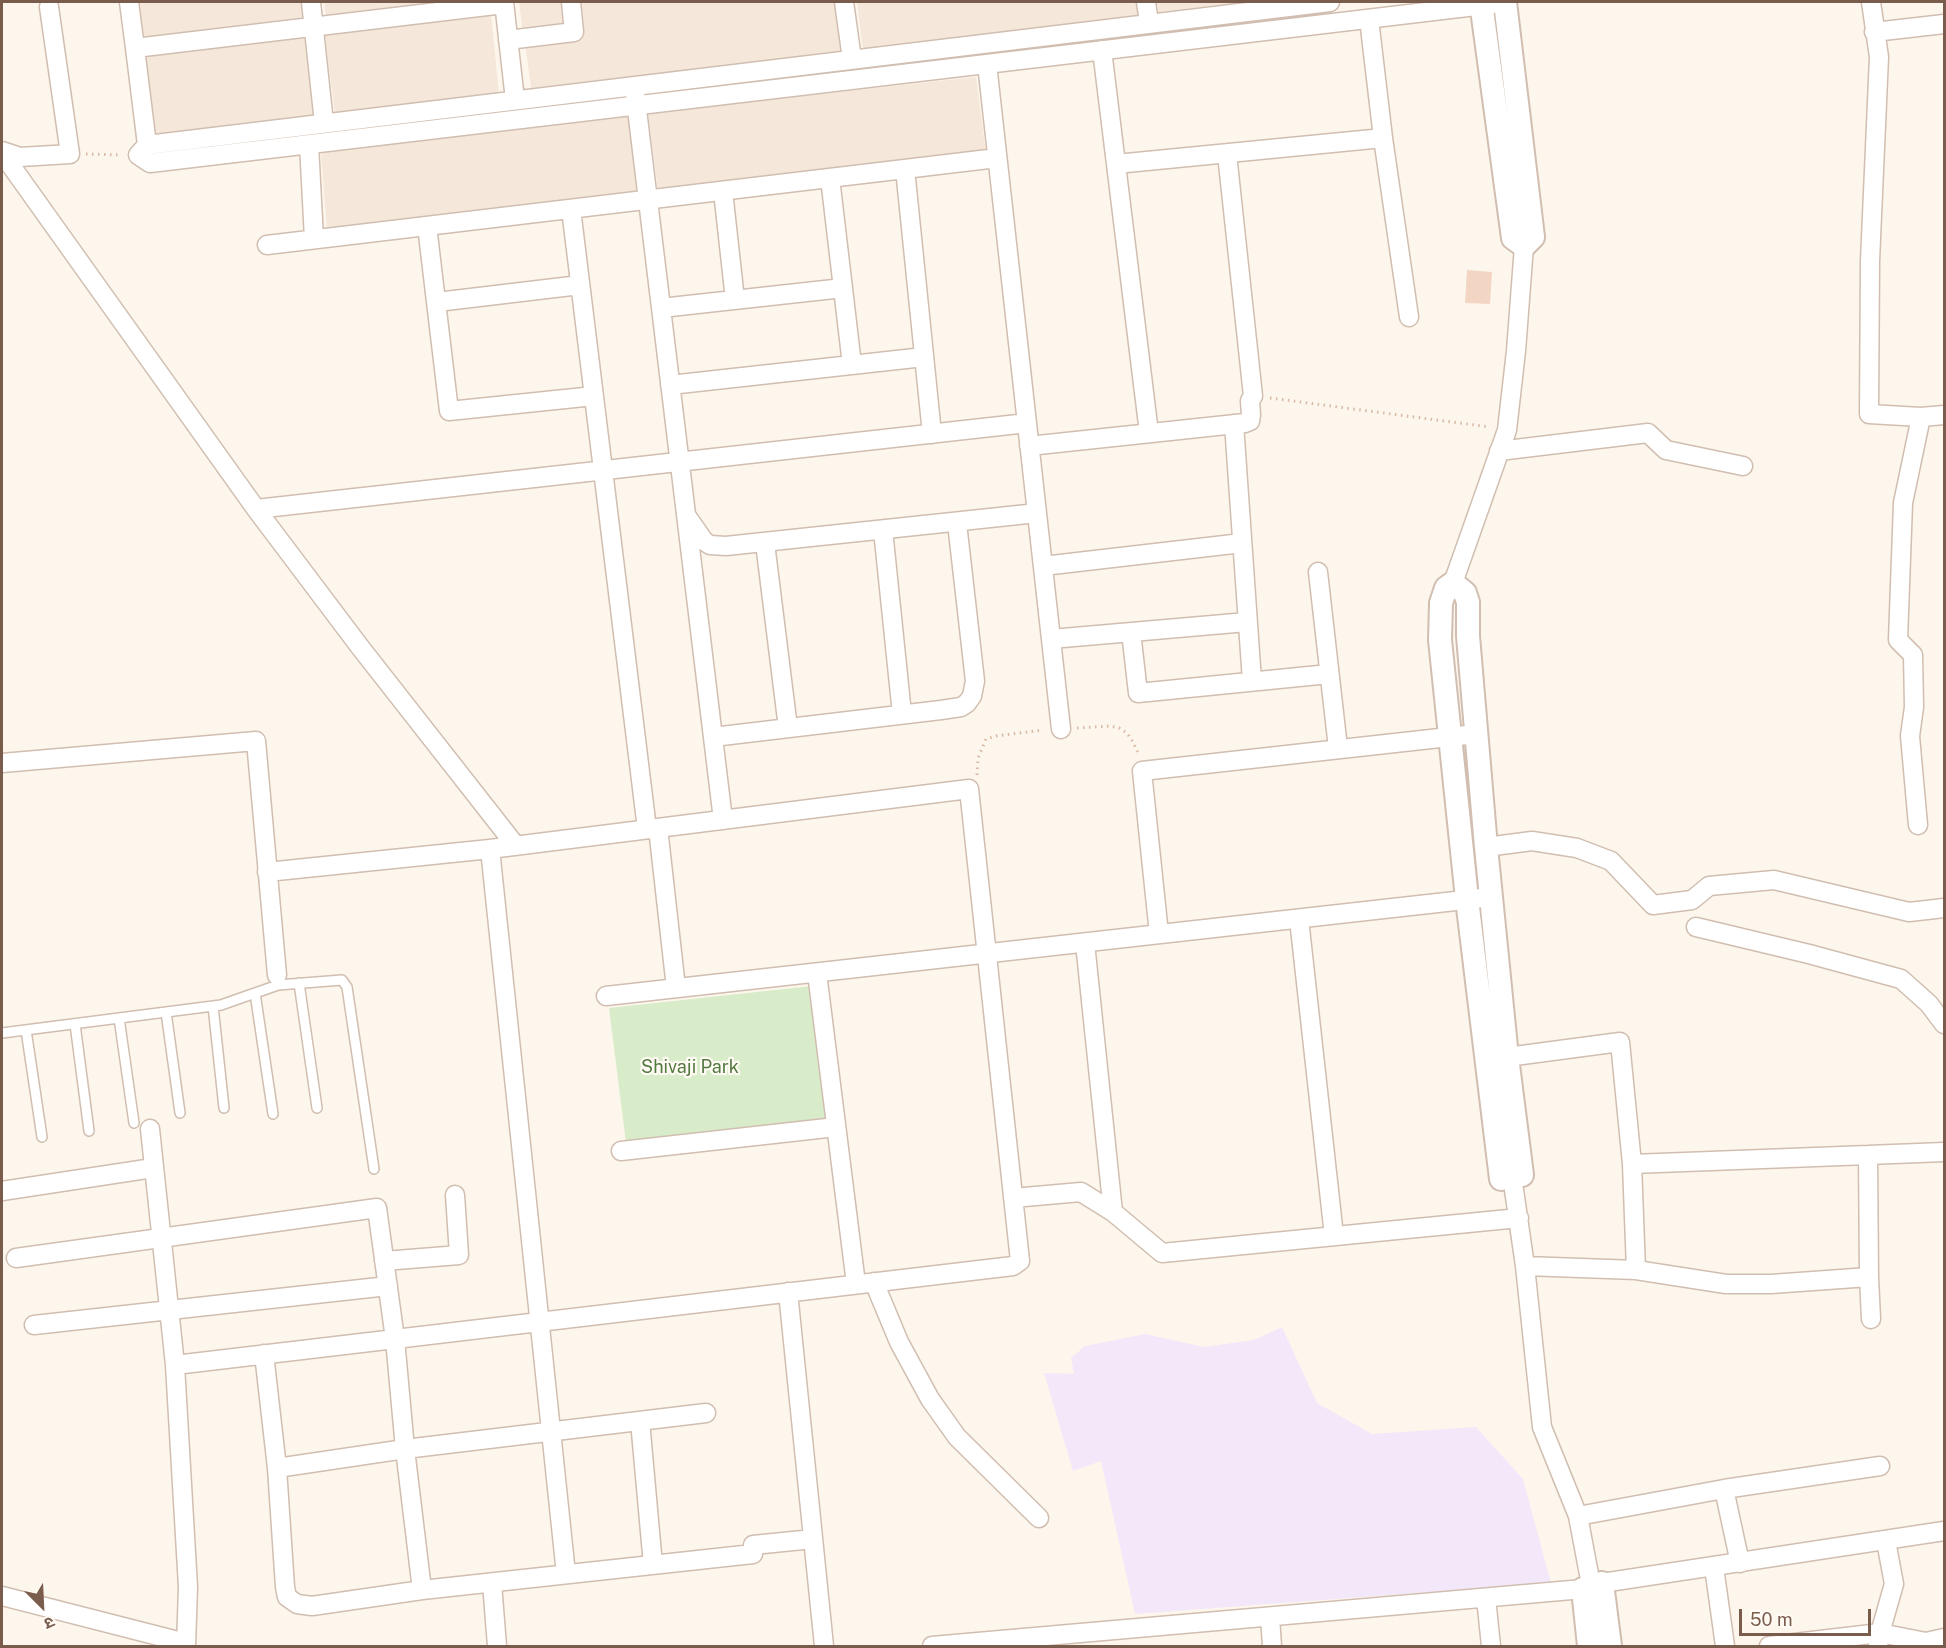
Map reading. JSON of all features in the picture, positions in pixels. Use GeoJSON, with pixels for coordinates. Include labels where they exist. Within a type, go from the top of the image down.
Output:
{"type":"FeatureCollection","features":[{"type":"Feature","properties":{"kind":"street"},"geometry":{"type":"LineString","coordinates":[[129,2],[145,154]]}},
{"type":"Feature","properties":{"kind":"street"},"geometry":{"type":"LineString","coordinates":[[311,2],[324,123]]}},
{"type":"Feature","properties":{"kind":"street"},"geometry":{"type":"LineString","coordinates":[[508,40],[574,32],[571,2]]}},
{"type":"Feature","properties":{"kind":"street"},"geometry":{"type":"LineString","coordinates":[[844,2],[852,59]]}},
{"type":"Feature","properties":{"kind":"street"},"geometry":{"type":"LineString","coordinates":[[1146,2],[1149,23]]}},
{"type":"Feature","properties":{"kind":"street"},"geometry":{"type":"LineString","coordinates":[[145,154],[324,123],[1330,2]]}},
{"type":"Feature","properties":{"kind":"street"},"geometry":{"type":"LineString","coordinates":[[145,154],[309,144],[1508,2],[1533,237],[1524,246],[1507,430],[1453,583],[1446,588],[1441,603],[1440,640],[1467,900],[1519,1218],[1542,1427],[1578,1516],[1592,1586],[1610,1647]]}},
{"type":"Feature","properties":{"kind":"street"},"geometry":{"type":"LineString","coordinates":[[1871,2],[1879,57],[1870,261],[1869,414],[1921,417],[1944,415]]}},
{"type":"Feature","properties":{"kind":"street"},"geometry":{"type":"LineString","coordinates":[[135,48],[504,3],[515,100]]}},
{"type":"Feature","properties":{"kind":"street"},"geometry":{"type":"LineString","coordinates":[[1481,4],[1513,238],[1524,246]]}},
{"type":"Feature","properties":{"kind":"street"},"geometry":{"type":"LineString","coordinates":[[2,152],[20,157],[70,154],[50,7]]}},
{"type":"Feature","properties":{"kind":"street"},"geometry":{"type":"LineString","coordinates":[[1369,19],[1383,138],[1409,317]]}},
{"type":"Feature","properties":{"kind":"street"},"geometry":{"type":"LineString","coordinates":[[1874,32],[1944,24]]}},
{"type":"Feature","properties":{"kind":"street"},"geometry":{"type":"LineString","coordinates":[[1102,50],[1149,433]]}},
{"type":"Feature","properties":{"kind":"street"},"geometry":{"type":"LineString","coordinates":[[987,64],[1061,729]]}},
{"type":"Feature","properties":{"kind":"street"},"geometry":{"type":"LineString","coordinates":[[634,86],[723,820]]}},
{"type":"Feature","properties":{"kind":"street"},"geometry":{"type":"LineString","coordinates":[[1116,164],[1383,138]]}},
{"type":"Feature","properties":{"kind":"street"},"geometry":{"type":"LineString","coordinates":[[309,144],[314,240]]}},
{"type":"Feature","properties":{"kind":"street"},"geometry":{"type":"LineString","coordinates":[[2,152],[256,509],[360,647],[516,846]]}},
{"type":"Feature","properties":{"kind":"street"},"geometry":{"type":"LineString","coordinates":[[1029,446],[1250,421],[1250,401],[1254,396],[1227,154]]}},
{"type":"Feature","properties":{"kind":"street"},"geometry":{"type":"LineString","coordinates":[[267,245],[997,158]]}},
{"type":"Feature","properties":{"kind":"street"},"geometry":{"type":"LineString","coordinates":[[905,169],[932,434]]}},
{"type":"Feature","properties":{"kind":"street"},"geometry":{"type":"LineString","coordinates":[[830,178],[852,365]]}},
{"type":"Feature","properties":{"kind":"street"},"geometry":{"type":"LineString","coordinates":[[723,191],[735,300]]}},
{"type":"Feature","properties":{"kind":"street"},"geometry":{"type":"LineString","coordinates":[[571,209],[603,471],[676,988]]}},
{"type":"Feature","properties":{"kind":"street"},"geometry":{"type":"LineString","coordinates":[[427,226],[449,411],[594,396]]}},
{"type":"Feature","properties":{"kind":"street"},"geometry":{"type":"LineString","coordinates":[[437,302],[580,285]]}},
{"type":"Feature","properties":{"kind":"street"},"geometry":{"type":"LineString","coordinates":[[661,308],[843,288]]}},
{"type":"Feature","properties":{"kind":"street"},"geometry":{"type":"LineString","coordinates":[[670,385],[924,357]]}},
{"type":"Feature","properties":{"kind":"street"},"geometry":{"type":"LineString","coordinates":[[1918,825],[1910,736],[1914,707],[1913,655],[1898,640],[1903,503],[1921,417]]}},
{"type":"Feature","properties":{"kind":"street"},"geometry":{"type":"LineString","coordinates":[[256,509],[1027,423]]}},
{"type":"Feature","properties":{"kind":"street"},"geometry":{"type":"LineString","coordinates":[[1234,424],[1252,681]]}},
{"type":"Feature","properties":{"kind":"street"},"geometry":{"type":"LineString","coordinates":[[1499,451],[1648,433],[1666,450],[1743,466]]}},
{"type":"Feature","properties":{"kind":"street"},"geometry":{"type":"LineString","coordinates":[[686,514],[698,535],[710,545],[726,546],[1037,513]]}},
{"type":"Feature","properties":{"kind":"street"},"geometry":{"type":"LineString","coordinates":[[713,737],[961,707],[972,696],[975,681],[957,523]]}},
{"type":"Feature","properties":{"kind":"street"},"geometry":{"type":"LineString","coordinates":[[883,530],[902,714]]}},
{"type":"Feature","properties":{"kind":"street"},"geometry":{"type":"LineString","coordinates":[[765,543],[788,728]]}},
{"type":"Feature","properties":{"kind":"street"},"geometry":{"type":"LineString","coordinates":[[1042,566],[1242,543]]}},
{"type":"Feature","properties":{"kind":"street"},"geometry":{"type":"LineString","coordinates":[[1318,572],[1338,748]]}},
{"type":"Feature","properties":{"kind":"street"},"geometry":{"type":"LineString","coordinates":[[1453,583],[1465,593],[1468,602],[1468,636],[1476,734],[1507,1057],[1512,1179]]}},
{"type":"Feature","properties":{"kind":"street"},"geometry":{"type":"LineString","coordinates":[[1051,639],[1247,622]]}},
{"type":"Feature","properties":{"kind":"street"},"geometry":{"type":"LineString","coordinates":[[1131,632],[1138,693],[1329,674]]}},
{"type":"Feature","properties":{"kind":"street"},"geometry":{"type":"LineString","coordinates":[[1159,934],[1142,771],[1476,734]]}},
{"type":"Feature","properties":{"kind":"street"},"geometry":{"type":"LineString","coordinates":[[2,763],[256,741],[277,980]]}},
{"type":"Feature","properties":{"kind":"street"},"geometry":{"type":"LineString","coordinates":[[175,1365],[1013,1266],[1020,1261],[969,789],[516,846],[267,872]]}},
{"type":"Feature","properties":{"kind":"street"},"geometry":{"type":"LineString","coordinates":[[1486,847],[1532,841],[1578,848],[1611,861],[1653,905],[1692,900],[1710,886],[1774,880],[1909,912],[1944,908]]}},
{"type":"Feature","properties":{"kind":"street"},"geometry":{"type":"LineString","coordinates":[[490,849],[566,1575]]}},
{"type":"Feature","properties":{"kind":"street"},"geometry":{"type":"LineString","coordinates":[[606,996],[1491,897]]}},
{"type":"Feature","properties":{"kind":"street"},"geometry":{"type":"LineString","coordinates":[[1299,919],[1335,1236]]}},
{"type":"Feature","properties":{"kind":"street"},"geometry":{"type":"LineString","coordinates":[[1696,927],[1809,954],[1901,980],[1929,1004],[1944,1024]]}},
{"type":"Feature","properties":{"kind":"street"},"geometry":{"type":"LineString","coordinates":[[1085,943],[1113,1212]]}},
{"type":"Feature","properties":{"kind":"street"},"geometry":{"type":"LineString","coordinates":[[817,973],[856,1284]]}},
{"type":"Feature","properties":{"kind":"street"},"geometry":{"type":"LineString","coordinates":[[1507,1057],[1620,1042],[1632,1164],[1636,1270]]}},
{"type":"Feature","properties":{"kind":"street"},"geometry":{"type":"LineString","coordinates":[[2,1596],[174,1640],[185,1647],[188,1587],[175,1365],[153,1168],[142,1126]]}},
{"type":"Feature","properties":{"kind":"street"},"geometry":{"type":"LineString","coordinates":[[621,1151],[836,1127]]}},
{"type":"Feature","properties":{"kind":"street"},"geometry":{"type":"LineString","coordinates":[[1632,1164],[1944,1152]]}},
{"type":"Feature","properties":{"kind":"street"},"geometry":{"type":"LineString","coordinates":[[1868,1155],[1871,1319]]}},
{"type":"Feature","properties":{"kind":"street"},"geometry":{"type":"LineString","coordinates":[[2,1191],[153,1168]]}},
{"type":"Feature","properties":{"kind":"street"},"geometry":{"type":"LineString","coordinates":[[1013,1198],[1081,1192],[1113,1212],[1162,1253],[1519,1218]]}},
{"type":"Feature","properties":{"kind":"street"},"geometry":{"type":"LineString","coordinates":[[384,1261],[459,1255],[455,1195]]}},
{"type":"Feature","properties":{"kind":"street"},"geometry":{"type":"LineString","coordinates":[[16,1258],[377,1208],[395,1339],[405,1449],[422,1590]]}},
{"type":"Feature","properties":{"kind":"street"},"geometry":{"type":"LineString","coordinates":[[1525,1266],[1636,1270],[1726,1284],[1771,1284],[1869,1277]]}},
{"type":"Feature","properties":{"kind":"street"},"geometry":{"type":"LineString","coordinates":[[874,1282],[900,1342],[930,1399],[957,1437],[1039,1518]]}},
{"type":"Feature","properties":{"kind":"street"},"geometry":{"type":"LineString","coordinates":[[34,1325],[388,1286]]}},
{"type":"Feature","properties":{"kind":"street"},"geometry":{"type":"LineString","coordinates":[[788,1292],[824,1647]]}},
{"type":"Feature","properties":{"kind":"street"},"geometry":{"type":"LineString","coordinates":[[264,1354],[277,1468],[287,1597],[297,1604],[312,1606],[422,1590],[753,1554],[753,1545],[813,1539]]}},
{"type":"Feature","properties":{"kind":"street"},"geometry":{"type":"LineString","coordinates":[[277,1468],[405,1449],[706,1413]]}},
{"type":"Feature","properties":{"kind":"street"},"geometry":{"type":"LineString","coordinates":[[640,1422],[653,1565]]}},
{"type":"Feature","properties":{"kind":"street"},"geometry":{"type":"LineString","coordinates":[[1578,1516],[1724,1489],[1880,1466]]}},
{"type":"Feature","properties":{"kind":"street"},"geometry":{"type":"LineString","coordinates":[[1724,1489],[1740,1563]]}},
{"type":"Feature","properties":{"kind":"street"},"geometry":{"type":"LineString","coordinates":[[932,1647],[1486,1598],[1592,1586],[1944,1531]]}},
{"type":"Feature","properties":{"kind":"street"},"geometry":{"type":"LineString","coordinates":[[1879,1640],[1894,1584],[1886,1541]]}},
{"type":"Feature","properties":{"kind":"street"},"geometry":{"type":"LineString","coordinates":[[1714,1567],[1725,1647]]}},
{"type":"Feature","properties":{"kind":"street"},"geometry":{"type":"LineString","coordinates":[[492,1583],[497,1647]]}},
{"type":"Feature","properties":{"kind":"street"},"geometry":{"type":"LineString","coordinates":[[1589,1647],[1592,1586]]}},
{"type":"Feature","properties":{"kind":"street"},"geometry":{"type":"LineString","coordinates":[[1486,1598],[1491,1647]]}},
{"type":"Feature","properties":{"kind":"street"},"geometry":{"type":"LineString","coordinates":[[1270,1617],[1272,1647]]}},
{"type":"Feature","properties":{"kind":"street"},"geometry":{"type":"LineString","coordinates":[[1768,1647],[1879,1640],[1926,1642],[1944,1638]]}},
{"type":"Feature","properties":{"kind":"lane"},"geometry":{"type":"LineString","coordinates":[[2,1033],[213,1006],[255,993],[277,980],[299,983],[342,980],[347,987],[374,1169]]}},
{"type":"Feature","properties":{"kind":"lane"},"geometry":{"type":"LineString","coordinates":[[299,983],[317,1108]]}},
{"type":"Feature","properties":{"kind":"lane"},"geometry":{"type":"LineString","coordinates":[[255,993],[273,1114]]}},
{"type":"Feature","properties":{"kind":"lane"},"geometry":{"type":"LineString","coordinates":[[213,1006],[224,1108]]}},
{"type":"Feature","properties":{"kind":"lane"},"geometry":{"type":"LineString","coordinates":[[166,1012],[180,1113]]}},
{"type":"Feature","properties":{"kind":"lane"},"geometry":{"type":"LineString","coordinates":[[119,1018],[142,1126]]}},
{"type":"Feature","properties":{"kind":"lane"},"geometry":{"type":"LineString","coordinates":[[75,1024],[89,1131]]}},
{"type":"Feature","properties":{"kind":"lane"},"geometry":{"type":"LineString","coordinates":[[26,1030],[42,1137]]}},
{"type":"Feature","properties":{"kind":"path"},"geometry":{"type":"LineString","coordinates":[[70,154],[145,154]]}},
{"type":"Feature","properties":{"kind":"path"},"geometry":{"type":"LineString","coordinates":[[1254,396],[1507,430]]}},
{"type":"Feature","properties":{"kind":"path"},"geometry":{"type":"LineString","coordinates":[[969,789],[977,780],[978,758],[986,739],[1061,729],[1110,726],[1119,728],[1127,733],[1133,742],[1139,755],[1142,771]]}},
{"type":"Feature","properties":{"kind":"shaded area"},"geometry":{"type":"Polygon","coordinates":[[[138,2],[305,2],[307,17],[143,37],[138,2]]]}},
{"type":"Feature","properties":{"kind":"shaded area"},"geometry":{"type":"Polygon","coordinates":[[[324,2],[449,2],[326,16],[324,2]]]}},
{"type":"Feature","properties":{"kind":"shaded area"},"geometry":{"type":"Polygon","coordinates":[[[519,2],[566,2],[569,27],[523,34],[519,2]]]}},
{"type":"Feature","properties":{"kind":"shaded area"},"geometry":{"type":"Polygon","coordinates":[[[578,2],[835,2],[841,52],[531,88],[525,43],[581,37],[578,2]]]}},
{"type":"Feature","properties":{"kind":"shaded area"},"geometry":{"type":"Polygon","coordinates":[[[857,2],[1136,2],[1137,15],[863,50],[857,2]]]}},
{"type":"Feature","properties":{"kind":"shaded area"},"geometry":{"type":"Polygon","coordinates":[[[1157,2],[1245,2],[1158,12],[1157,2]]]}},
{"type":"Feature","properties":{"kind":"shaded area"},"geometry":{"type":"Polygon","coordinates":[[[491,13],[499,94],[335,114],[324,30],[491,13]]]}},
{"type":"Feature","properties":{"kind":"shaded area"},"geometry":{"type":"Polygon","coordinates":[[[306,31],[316,116],[153,136],[142,52],[306,31]]]}},
{"type":"Feature","properties":{"kind":"shaded area"},"geometry":{"type":"Polygon","coordinates":[[[976,77],[986,153],[658,191],[648,113],[976,77]]]}},
{"type":"Feature","properties":{"kind":"shaded area"},"geometry":{"type":"Polygon","coordinates":[[[629,115],[640,194],[327,232],[321,151],[629,115]]]}},
{"type":"Feature","properties":{"kind":"shaded area"},"geometry":{"type":"Polygon","coordinates":[[[1282,1327],[1317,1403],[1372,1434],[1476,1427],[1523,1479],[1551,1583],[1135,1614],[1101,1461],[1073,1471],[1044,1373],[1074,1374],[1071,1358],[1085,1346],[1145,1334],[1204,1347],[1254,1340],[1282,1327]]]}},
{"type":"Feature","properties":{"kind":"green space","name":"Shivaji Park"},"geometry":{"type":"Polygon","coordinates":[[[812,986],[828,1119],[626,1143],[609,1008],[812,986]]]}},
{"type":"Feature","properties":{"kind":"building"},"geometry":{"type":"Polygon","coordinates":[[[1467,270],[1492,272],[1490,304],[1465,303],[1467,270]]]}}]}
